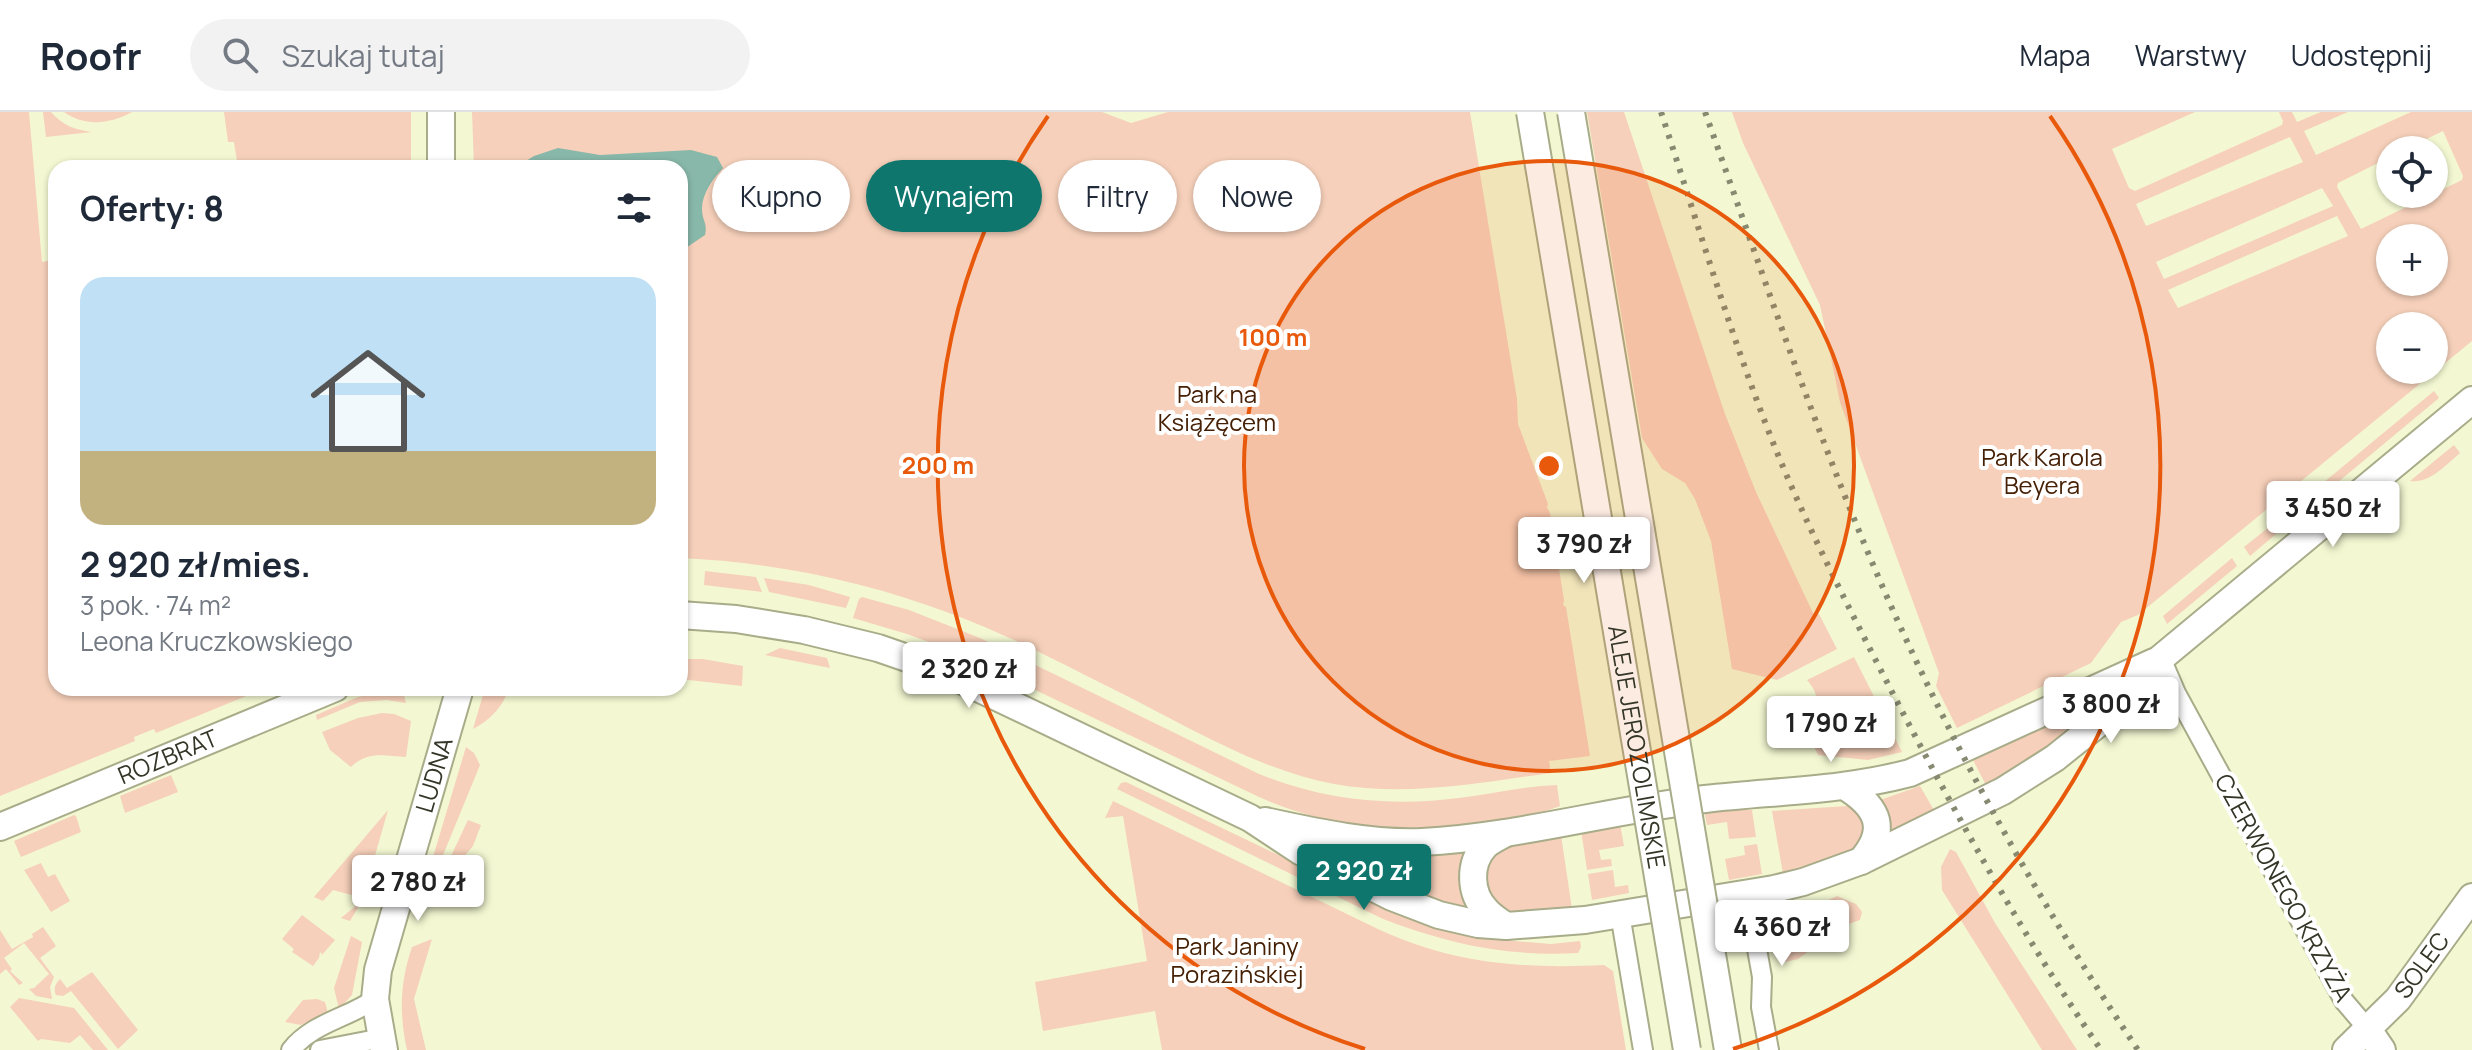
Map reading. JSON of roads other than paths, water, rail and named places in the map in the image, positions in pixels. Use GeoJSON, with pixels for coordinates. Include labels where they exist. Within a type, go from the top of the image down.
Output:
{"type":"FeatureCollection","features":[{"type":"Feature","properties":{"kind":"street"},"geometry":{"type":"LineString","coordinates":[[441,112],[441,160]]}},
{"type":"Feature","properties":{"kind":"street","name":"ALEJE JEROZOLIMSKIE"},"geometry":{"type":"LineString","coordinates":[[1530,112],[1687,1050]]}},
{"type":"Feature","properties":{"kind":"street","name":"ALEJE JEROZOLIMSKIE"},"geometry":{"type":"LineString","coordinates":[[1571,112],[1728,1050]]}},
{"type":"Feature","properties":{"kind":"street"},"geometry":{"type":"LineString","coordinates":[[688,616],[736,619],[804,630],[878,648],[925,664],[1250,818],[1328,866],[1418,908],[1478,924],[1506,926],[1569,922],[1803,882],[1861,861],[2003,791],[2055,758],[2120,706],[2161,658],[2472,400]]}},
{"type":"Feature","properties":{"kind":"street"},"geometry":{"type":"LineString","coordinates":[[1250,818],[1331,834],[1422,842],[1508,832],[1703,799],[1846,787],[1910,773],[2161,658]]}},
{"type":"Feature","properties":{"kind":"street","name":"CZERWONEGO KRZYŻA"},"geometry":{"type":"LineString","coordinates":[[2161,658],[2184,707],[2344,1001],[2367,1028]]}},
{"type":"Feature","properties":{"kind":"street","name":"ROZBRAT"},"geometry":{"type":"LineString","coordinates":[[0,827],[316,696]]}},
{"type":"Feature","properties":{"kind":"street","name":"LUDNA"},"geometry":{"type":"LineString","coordinates":[[383,1044],[375,999],[380,962],[458,696]]}},
{"type":"Feature","properties":{"kind":"street"},"geometry":{"type":"LineString","coordinates":[[1846,787],[1860,796],[1876,818],[1876,842],[1861,861]]}},
{"type":"Feature","properties":{"kind":"street"},"geometry":{"type":"LineString","coordinates":[[1506,926],[1486,910],[1474,890],[1473,879],[1478,857],[1485,846],[1508,832]]}},
{"type":"Feature","properties":{"kind":"street"},"geometry":{"type":"LineString","coordinates":[[1747,893],[1762,977],[1761,1007],[1769,1050]]}},
{"type":"Feature","properties":{"kind":"street","name":"SOLEC"},"geometry":{"type":"LineString","coordinates":[[2346,1050],[2398,999],[2472,897]]}},
{"type":"Feature","properties":{"kind":"street"},"geometry":{"type":"LineString","coordinates":[[1620,914],[1643,1050]]}},
{"type":"Feature","properties":{"kind":"street"},"geometry":{"type":"LineString","coordinates":[[291,1050],[307,1033],[352,1014],[375,999]]}},
{"type":"Feature","properties":{"kind":"street"},"geometry":{"type":"LineString","coordinates":[[2367,1028],[2382,1050]]}},
{"type":"Feature","properties":{"kind":"street"},"geometry":{"type":"LineString","coordinates":[[320,1050],[383,1044]]}},
{"type":"Feature","properties":{"kind":"water"},"geometry":{"type":"Polygon","coordinates":[[[558,148],[600,155],[691,150],[717,157],[719,160],[712,160],[712,182],[702,209],[705,235],[688,247],[688,160],[528,160],[558,148]]]}},
{"type":"Feature","properties":{"kind":"railway"},"geometry":{"type":"LineString","coordinates":[[1661,112],[1751,384],[1808,524],[1891,690],[1965,828],[2044,963],[2101,1050]]}},
{"type":"Feature","properties":{"kind":"railway"},"geometry":{"type":"LineString","coordinates":[[1705,112],[1825,445],[1897,620],[1959,747],[2026,871],[2138,1050]]}},
{"type":"Feature","properties":{"kind":"park label","name":"Park na Książęcem"},"geometry":{"type":"Point","coordinates":[1217,409]}},
{"type":"Feature","properties":{"kind":"park label","name":"Park Karola Beyera"},"geometry":{"type":"Point","coordinates":[2042,472]}},
{"type":"Feature","properties":{"kind":"park label","name":"Park Janiny Porazińskiej"},"geometry":{"type":"Point","coordinates":[1237,961]}}]}
